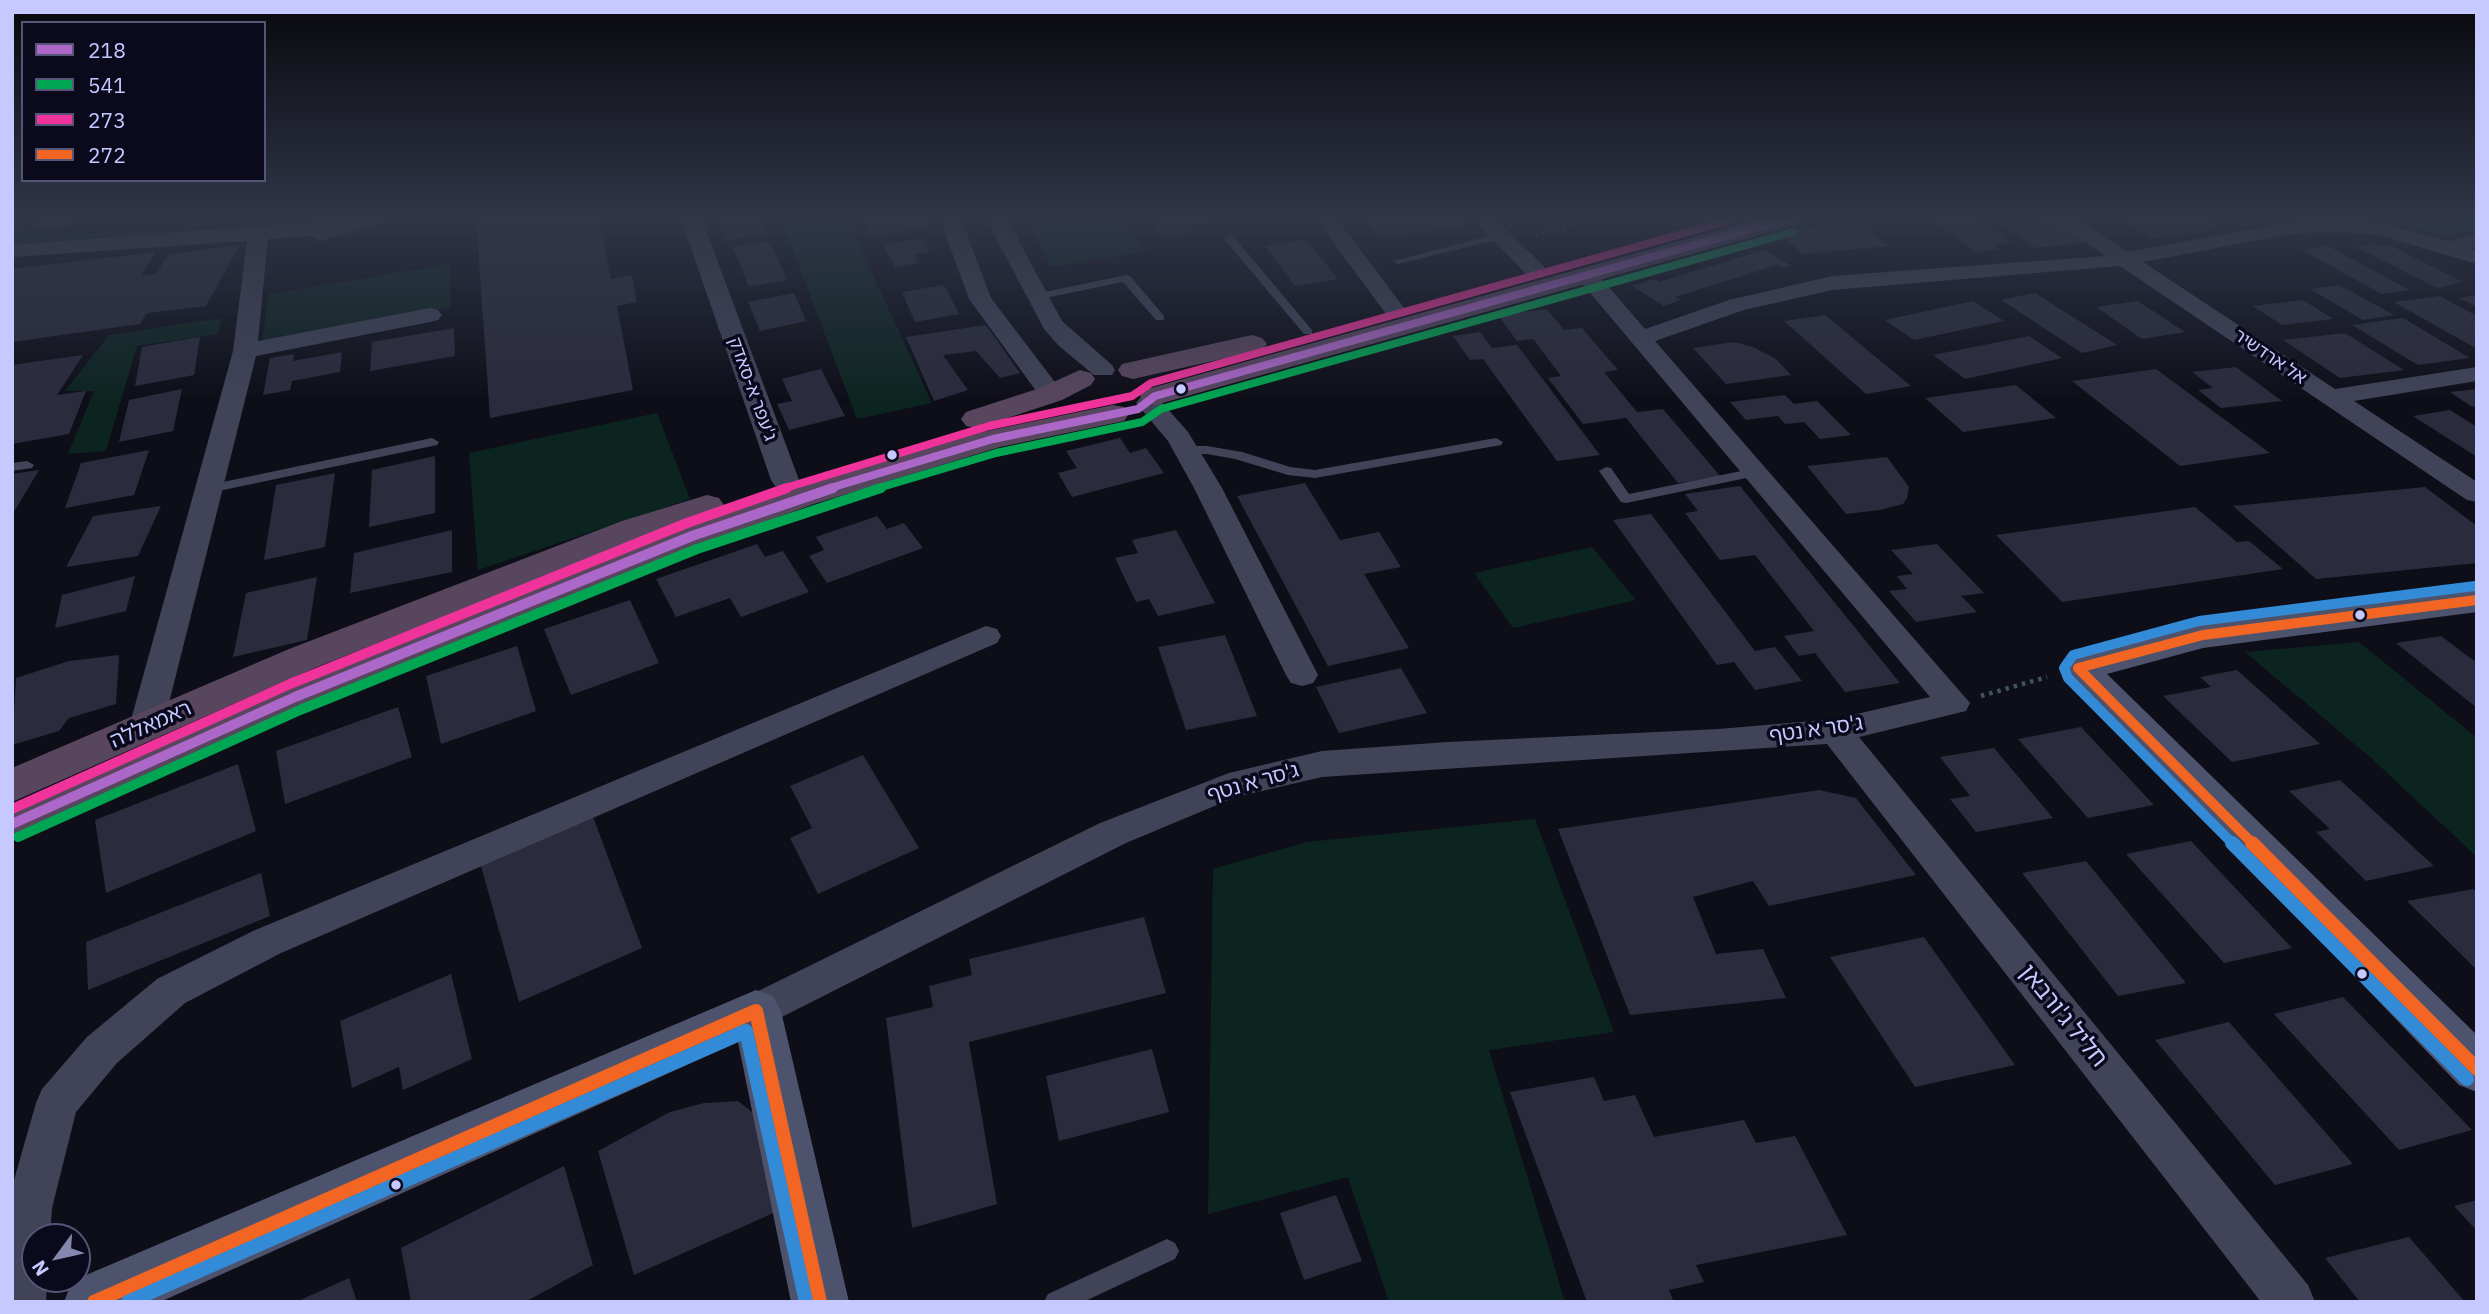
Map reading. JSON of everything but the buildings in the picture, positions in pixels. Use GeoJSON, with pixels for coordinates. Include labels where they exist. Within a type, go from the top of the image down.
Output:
{"type":"FeatureCollection","features":[{"type":"Feature","properties":{"kind":"highway"},"geometry":{"type":"LineString","coordinates":[[1133,370],[1308,332],[1498,280]]}},
{"type":"Feature","properties":{"kind":"highway"},"geometry":{"type":"LineString","coordinates":[[1152,399],[1572,280]]}},
{"type":"Feature","properties":{"kind":"highway","name":"ראמאללה"},"geometry":{"type":"LineString","coordinates":[[12,786],[303,658],[608,539],[1078,381],[1133,370]]}},
{"type":"Feature","properties":{"kind":"highway"},"geometry":{"type":"LineString","coordinates":[[1133,370],[1153,381],[1157,388],[1152,399]]}},
{"type":"Feature","properties":{"kind":"highway"},"geometry":{"type":"LineString","coordinates":[[1078,381],[1072,395],[1076,403],[1098,413],[1113,414]]}},
{"type":"Feature","properties":{"kind":"highway","name":"ראמאללה"},"geometry":{"type":"LineString","coordinates":[[12,824],[295,697],[692,536],[802,497],[981,442],[1049,425],[1138,409],[1152,399]]}},
{"type":"Feature","properties":{"kind":"street"},"geometry":{"type":"LineString","coordinates":[[146,727],[245,351],[253,280]]}},
{"type":"Feature","properties":{"kind":"street","name":"ג'עפר א-סאדק"},"geometry":{"type":"LineString","coordinates":[[713,280],[785,480]]}},
{"type":"Feature","properties":{"kind":"street"},"geometry":{"type":"LineString","coordinates":[[973,280],[980,299],[1078,381]]}},
{"type":"Feature","properties":{"kind":"street"},"geometry":{"type":"LineString","coordinates":[[1027,280],[1035,297],[1067,341],[1078,381]]}},
{"type":"Feature","properties":{"kind":"street"},"geometry":{"type":"LineString","coordinates":[[1372,280],[1394,309]]}},
{"type":"Feature","properties":{"kind":"street"},"geometry":{"type":"LineString","coordinates":[[1591,280],[1954,703]]}},
{"type":"Feature","properties":{"kind":"street"},"geometry":{"type":"LineString","coordinates":[[1640,338],[1737,305],[1832,283],[1866,280]]}},
{"type":"Feature","properties":{"kind":"street","name":"אל ארדשיר"},"geometry":{"type":"LineString","coordinates":[[2155,280],[2477,494]]}},
{"type":"Feature","properties":{"kind":"street"},"geometry":{"type":"LineString","coordinates":[[245,351],[430,315]]}},
{"type":"Feature","properties":{"kind":"street"},"geometry":{"type":"LineString","coordinates":[[2330,397],[2477,374]]}},
{"type":"Feature","properties":{"kind":"street"},"geometry":{"type":"LineString","coordinates":[[1152,399],[1186,450],[1302,675]]}},
{"type":"Feature","properties":{"kind":"street"},"geometry":{"type":"LineString","coordinates":[[2078,668],[2203,635],[2472,605]]}},
{"type":"Feature","properties":{"kind":"street"},"geometry":{"type":"LineString","coordinates":[[22,1302],[29,1208],[57,1103],[102,1050],[171,991],[267,942],[986,636]]}},
{"type":"Feature","properties":{"kind":"street"},"geometry":{"type":"LineString","coordinates":[[2078,668],[2477,1069]]}},
{"type":"Feature","properties":{"kind":"street","name":"ג'סר א נטף"},"geometry":{"type":"LineString","coordinates":[[93,1302],[756,1011],[1113,832],[1230,786],[1322,764],[1448,754],[1719,741],[1835,731],[1954,703]]}},
{"type":"Feature","properties":{"kind":"street","name":"חליל ג'ורבאן"},"geometry":{"type":"LineString","coordinates":[[1835,731],[2291,1302]]}},
{"type":"Feature","properties":{"kind":"street"},"geometry":{"type":"LineString","coordinates":[[756,1011],[820,1302]]}},
{"type":"Feature","properties":{"kind":"lane"},"geometry":{"type":"LineString","coordinates":[[1035,297],[1115,280]]}},
{"type":"Feature","properties":{"kind":"lane"},"geometry":{"type":"LineString","coordinates":[[1128,280],[1160,318]]}},
{"type":"Feature","properties":{"kind":"lane"},"geometry":{"type":"LineString","coordinates":[[1265,280],[1308,332]]}},
{"type":"Feature","properties":{"kind":"lane"},"geometry":{"type":"LineString","coordinates":[[209,489],[432,442]]}},
{"type":"Feature","properties":{"kind":"lane"},"geometry":{"type":"LineString","coordinates":[[1186,450],[1227,453],[1288,471],[1315,474],[1496,442]]}},
{"type":"Feature","properties":{"kind":"lane"},"geometry":{"type":"LineString","coordinates":[[12,467],[27,465]]}},
{"type":"Feature","properties":{"kind":"lane"},"geometry":{"type":"LineString","coordinates":[[1606,471],[1626,499],[1756,472]]}},
{"type":"Feature","properties":{"kind":"lane"},"geometry":{"type":"LineString","coordinates":[[1056,1302],[1167,1251]]}},
{"type":"Feature","properties":{"kind":"path"},"geometry":{"type":"LineString","coordinates":[[1954,703],[2078,668]]}},
{"type":"Feature","properties":{"kind":"green space"},"geometry":{"type":"Polygon","coordinates":[[[352,280],[451,280],[450,308],[262,340],[269,294],[352,280]]]}},
{"type":"Feature","properties":{"kind":"green space"},"geometry":{"type":"Polygon","coordinates":[[[804,280],[875,280],[932,403],[857,419],[804,280]]]}},
{"type":"Feature","properties":{"kind":"green space"},"geometry":{"type":"Polygon","coordinates":[[[222,318],[218,334],[137,346],[106,451],[68,454],[94,391],[65,391],[109,335],[222,318]]]}},
{"type":"Feature","properties":{"kind":"green space"},"geometry":{"type":"Polygon","coordinates":[[[657,413],[690,499],[478,570],[469,453],[657,413]]]}},
{"type":"Feature","properties":{"kind":"green space"},"geometry":{"type":"Polygon","coordinates":[[[1592,547],[1636,600],[1513,628],[1474,573],[1592,547]]]}},
{"type":"Feature","properties":{"kind":"green space"},"geometry":{"type":"Polygon","coordinates":[[[2359,642],[2477,738],[2477,857],[2370,757],[2245,652],[2359,642]]]}},
{"type":"Feature","properties":{"kind":"green space"},"geometry":{"type":"Polygon","coordinates":[[[1535,819],[1614,1032],[1489,1050],[1565,1302],[1389,1302],[1348,1177],[1208,1214],[1213,869],[1307,842],[1535,819]]]}},
{"type":"Feature","properties":{"kind":"transit line","name":"273"},"geometry":{"type":"LineString","coordinates":[[12,809],[290,684],[687,523],[797,484],[989,426],[1132,396],[1151,383],[1517,280]]}},
{"type":"Feature","properties":{"kind":"transit line","name":"218"},"geometry":{"type":"LineString","coordinates":[[12,824],[295,697],[692,536],[802,497],[993,439],[1138,409],[1155,396],[1568,280]]}},
{"type":"Feature","properties":{"kind":"transit line","name":"541"},"geometry":{"type":"LineString","coordinates":[[18,837],[300,710],[697,549],[806,510],[996,453],[1142,422],[1161,409],[1620,280]]}},
{"type":"Feature","properties":{"kind":"transit line"},"geometry":{"type":"LineString","coordinates":[[2467,1079],[2068,678],[2064,668],[2073,655],[2199,621],[2475,586]]}},
{"type":"Feature","properties":{"kind":"transit line","name":"272"},"geometry":{"type":"LineString","coordinates":[[2477,600],[2203,635],[2078,668],[2477,1069]]}},
{"type":"Feature","properties":{"kind":"transit line","name":"272"},"geometry":{"type":"LineString","coordinates":[[94,1302],[756,1011],[820,1302]]}},
{"type":"Feature","properties":{"kind":"transit line"},"geometry":{"type":"LineString","coordinates":[[128,1302],[746,1031],[806,1302]]}}]}
